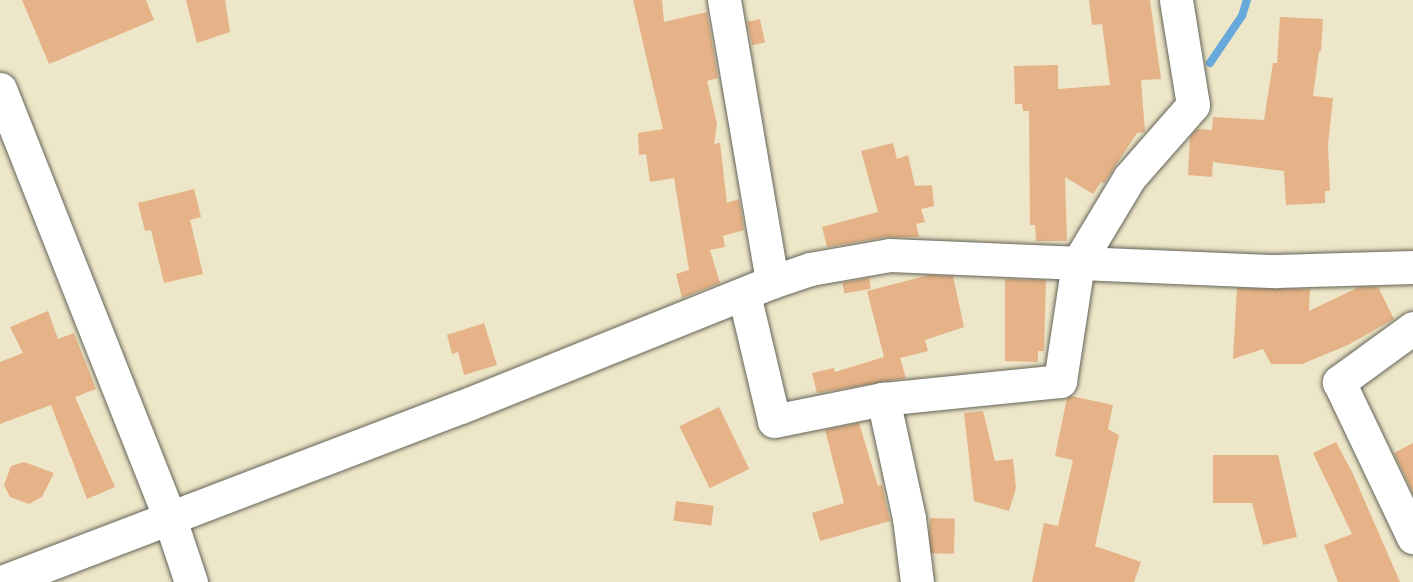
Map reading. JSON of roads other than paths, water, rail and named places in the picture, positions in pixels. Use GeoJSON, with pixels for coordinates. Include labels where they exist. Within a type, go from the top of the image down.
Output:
{"type":"FeatureCollection","features":[{"type":"Feature","properties":{"kind":"street"},"geometry":{"type":"LineString","coordinates":[[724,0],[774,421],[883,399],[1060,381],[1078,263],[1129,178],[1193,105],[1176,0]]}},
{"type":"Feature","properties":{"kind":"street"},"geometry":{"type":"LineString","coordinates":[[0,89],[169,516],[191,582]]}},
{"type":"Feature","properties":{"kind":"street"},"geometry":{"type":"LineString","coordinates":[[2,582],[169,516],[461,407],[810,269],[890,255],[1276,271],[1413,267]]}},
{"type":"Feature","properties":{"kind":"street"},"geometry":{"type":"LineString","coordinates":[[1413,328],[1339,382],[1413,537]]}},
{"type":"Feature","properties":{"kind":"street"},"geometry":{"type":"LineString","coordinates":[[883,399],[909,518],[917,582]]}},
{"type":"Feature","properties":{"kind":"waterway"},"geometry":{"type":"LineString","coordinates":[[1210,63],[1242,16],[1247,0]]}}]}
